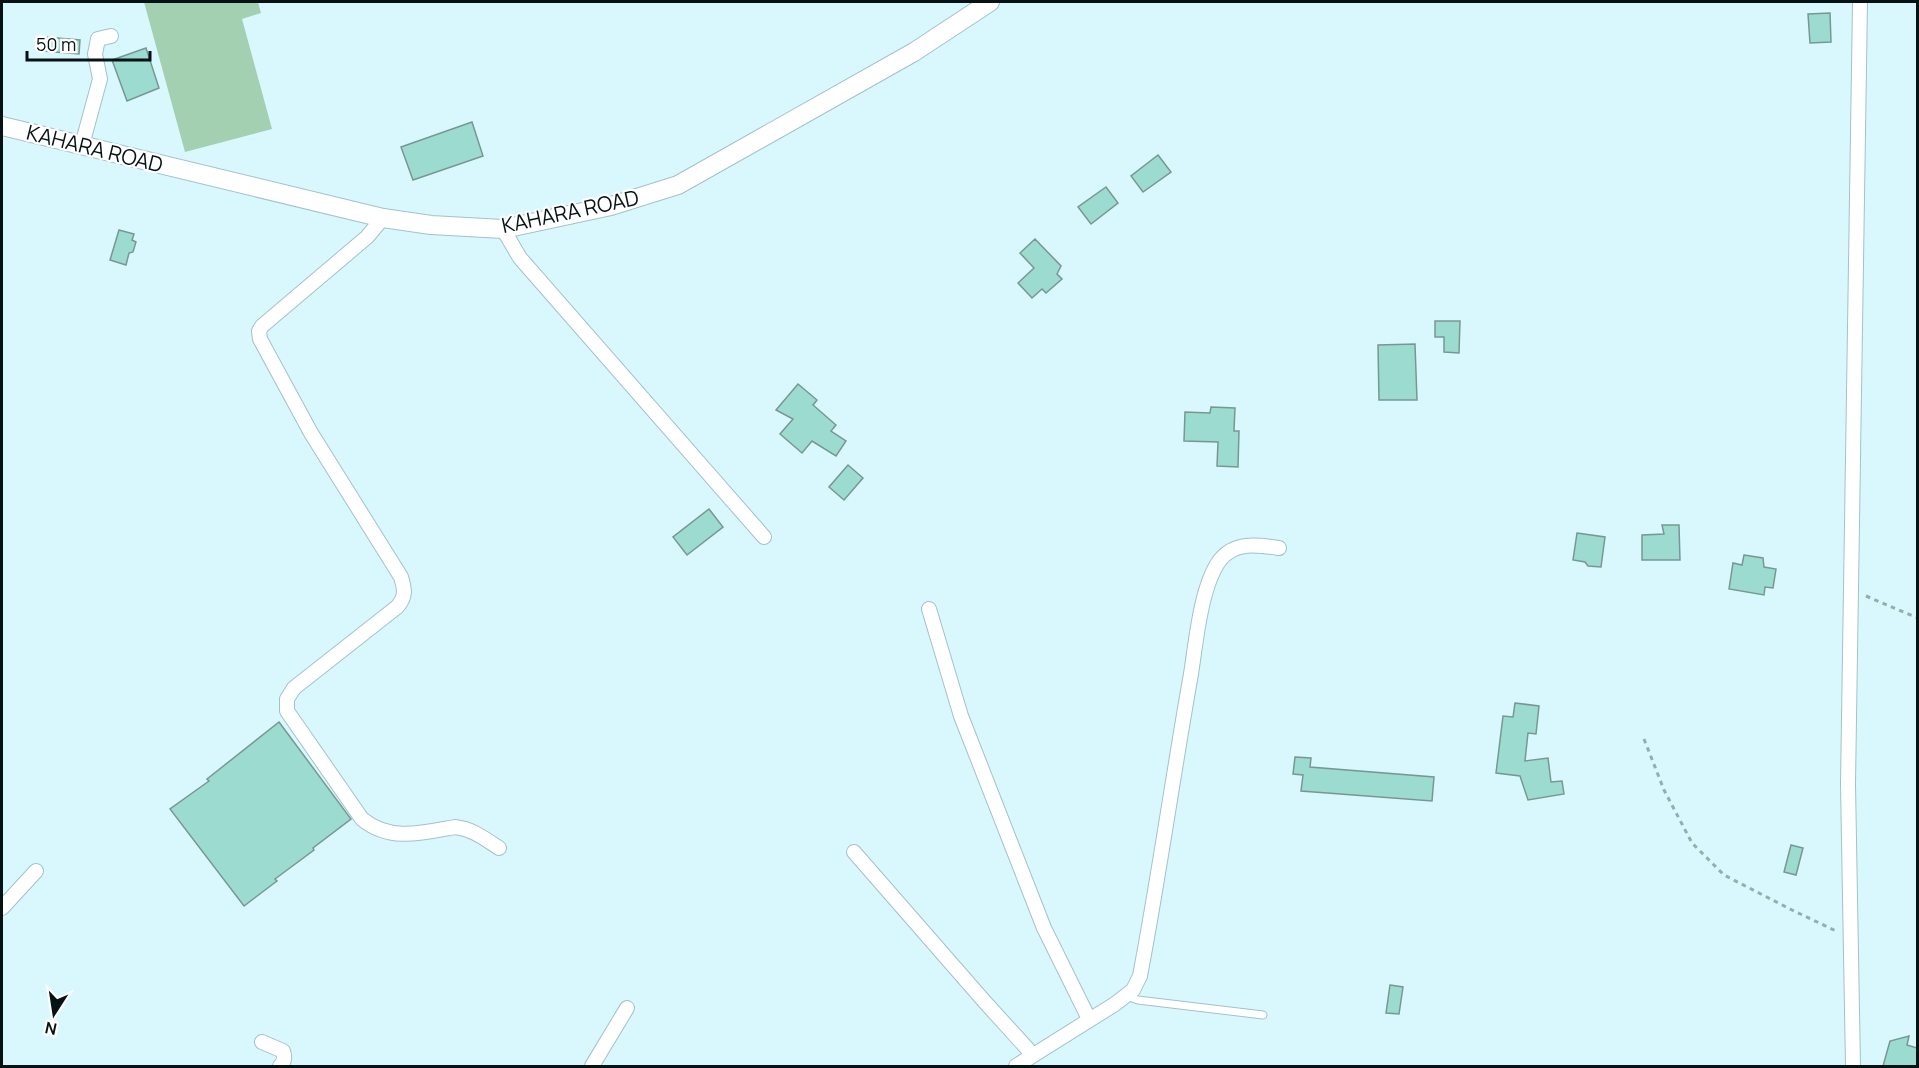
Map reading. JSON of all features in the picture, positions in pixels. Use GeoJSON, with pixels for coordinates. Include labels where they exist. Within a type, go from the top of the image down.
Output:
{"type":"FeatureCollection","features":[{"type":"Feature","properties":{"kind":"street","name":"KAHARA ROAD"},"geometry":{"type":"LineString","coordinates":[[2,126],[383,218],[431,225],[503,229],[611,206],[678,185],[905,57],[990,2]]}},
{"type":"Feature","properties":{"kind":"street"},"geometry":{"type":"LineString","coordinates":[[1853,1066],[1848,784],[1860,2]]}},
{"type":"Feature","properties":{"kind":"street"},"geometry":{"type":"LineString","coordinates":[[82,145],[100,79],[95,54],[98,39],[111,36]]}},
{"type":"Feature","properties":{"kind":"street"},"geometry":{"type":"LineString","coordinates":[[383,218],[367,237],[262,326],[259,331],[260,339],[311,433],[401,577],[405,590],[404,599],[397,606],[294,688],[287,699],[286,711],[362,819],[371,826],[386,833],[403,835],[455,827],[464,828],[475,832],[499,848]]}},
{"type":"Feature","properties":{"kind":"street"},"geometry":{"type":"LineString","coordinates":[[503,229],[520,258],[764,537]]}},
{"type":"Feature","properties":{"kind":"street"},"geometry":{"type":"LineString","coordinates":[[1016,1066],[1133,990],[1140,976],[1199,625],[1211,576],[1221,559],[1233,548],[1260,545],[1279,548]]}},
{"type":"Feature","properties":{"kind":"street"},"geometry":{"type":"LineString","coordinates":[[929,609],[964,723],[1044,928],[1089,1019]]}},
{"type":"Feature","properties":{"kind":"street"},"geometry":{"type":"LineString","coordinates":[[854,852],[1033,1055]]}},
{"type":"Feature","properties":{"kind":"street"},"geometry":{"type":"LineString","coordinates":[[2,908],[36,871]]}},
{"type":"Feature","properties":{"kind":"street"},"geometry":{"type":"LineString","coordinates":[[592,1066],[627,1008]]}},
{"type":"Feature","properties":{"kind":"street"},"geometry":{"type":"LineString","coordinates":[[262,1042],[283,1051],[285,1056],[280,1066]]}},
{"type":"Feature","properties":{"kind":"lane"},"geometry":{"type":"LineString","coordinates":[[1126,996],[1138,1000],[1263,1015]]}},
{"type":"Feature","properties":{"kind":"path"},"geometry":{"type":"LineString","coordinates":[[1851,589],[1917,618]]}},
{"type":"Feature","properties":{"kind":"path"},"geometry":{"type":"LineString","coordinates":[[1644,739],[1664,790],[1692,843],[1725,875],[1851,938]]}},
{"type":"Feature","properties":{"kind":"green space"},"geometry":{"type":"Polygon","coordinates":[[[144,2],[258,2],[261,13],[242,19],[272,129],[185,152],[144,2]]]}},
{"type":"Feature","properties":{"kind":"building"},"geometry":{"type":"Polygon","coordinates":[[[1830,13],[1831,42],[1810,43],[1808,14],[1830,13]]]}},
{"type":"Feature","properties":{"kind":"building"},"geometry":{"type":"Polygon","coordinates":[[[45,37],[80,40],[79,54],[43,51],[45,37]]]}},
{"type":"Feature","properties":{"kind":"building"},"geometry":{"type":"Polygon","coordinates":[[[146,48],[159,88],[127,101],[112,60],[146,48]]]}},
{"type":"Feature","properties":{"kind":"building"},"geometry":{"type":"Polygon","coordinates":[[[472,122],[483,156],[413,180],[401,147],[472,122]]]}},
{"type":"Feature","properties":{"kind":"building"},"geometry":{"type":"Polygon","coordinates":[[[1158,155],[1171,172],[1143,192],[1131,176],[1158,155]]]}},
{"type":"Feature","properties":{"kind":"building"},"geometry":{"type":"Polygon","coordinates":[[[1106,187],[1118,203],[1091,224],[1078,207],[1106,187]]]}},
{"type":"Feature","properties":{"kind":"building"},"geometry":{"type":"Polygon","coordinates":[[[119,230],[134,234],[132,240],[136,242],[133,252],[129,253],[126,265],[110,260],[119,230]]]}},
{"type":"Feature","properties":{"kind":"building"},"geometry":{"type":"Polygon","coordinates":[[[1035,239],[1061,266],[1057,274],[1062,279],[1046,293],[1042,289],[1032,298],[1018,283],[1034,268],[1020,253],[1035,239]]]}},
{"type":"Feature","properties":{"kind":"building"},"geometry":{"type":"Polygon","coordinates":[[[1435,321],[1460,321],[1459,353],[1444,352],[1444,337],[1435,337],[1435,321]]]}},
{"type":"Feature","properties":{"kind":"building"},"geometry":{"type":"Polygon","coordinates":[[[1415,344],[1417,400],[1379,400],[1378,345],[1415,344]]]}},
{"type":"Feature","properties":{"kind":"building"},"geometry":{"type":"Polygon","coordinates":[[[798,384],[817,400],[813,405],[836,425],[831,431],[846,441],[836,456],[812,441],[802,453],[780,434],[793,419],[776,410],[798,384]]]}},
{"type":"Feature","properties":{"kind":"building"},"geometry":{"type":"Polygon","coordinates":[[[1211,407],[1235,408],[1234,431],[1239,431],[1238,467],[1217,466],[1218,442],[1184,441],[1185,412],[1210,413],[1211,407]]]}},
{"type":"Feature","properties":{"kind":"building"},"geometry":{"type":"Polygon","coordinates":[[[848,465],[863,478],[844,500],[829,487],[848,465]]]}},
{"type":"Feature","properties":{"kind":"building"},"geometry":{"type":"Polygon","coordinates":[[[709,509],[723,527],[687,555],[673,537],[709,509]]]}},
{"type":"Feature","properties":{"kind":"building"},"geometry":{"type":"Polygon","coordinates":[[[1662,525],[1679,525],[1680,560],[1642,560],[1642,535],[1664,534],[1662,525]]]}},
{"type":"Feature","properties":{"kind":"building"},"geometry":{"type":"Polygon","coordinates":[[[1577,533],[1605,537],[1601,567],[1588,566],[1585,562],[1573,560],[1577,533]]]}},
{"type":"Feature","properties":{"kind":"building"},"geometry":{"type":"Polygon","coordinates":[[[1744,555],[1763,558],[1764,567],[1776,569],[1773,588],[1765,587],[1764,595],[1729,589],[1733,563],[1742,565],[1744,555]]]}},
{"type":"Feature","properties":{"kind":"building"},"geometry":{"type":"Polygon","coordinates":[[[1515,703],[1539,706],[1536,734],[1528,733],[1525,761],[1548,758],[1551,782],[1562,781],[1564,794],[1528,800],[1520,776],[1496,773],[1503,716],[1513,717],[1515,703]]]}},
{"type":"Feature","properties":{"kind":"building"},"geometry":{"type":"Polygon","coordinates":[[[279,722],[351,819],[244,906],[170,809],[209,781],[207,779],[279,722]]]}},
{"type":"Feature","properties":{"kind":"building"},"geometry":{"type":"Polygon","coordinates":[[[1295,757],[1311,758],[1310,767],[1434,777],[1432,801],[1301,791],[1303,775],[1293,774],[1295,757]]]}},
{"type":"Feature","properties":{"kind":"building"},"geometry":{"type":"Polygon","coordinates":[[[1791,845],[1803,848],[1796,875],[1784,872],[1791,845]]]}},
{"type":"Feature","properties":{"kind":"building"},"geometry":{"type":"Polygon","coordinates":[[[1390,985],[1403,987],[1399,1014],[1386,1013],[1390,985]]]}},
{"type":"Feature","properties":{"kind":"building"},"geometry":{"type":"Polygon","coordinates":[[[1909,1036],[1907,1045],[1917,1048],[1917,1066],[1883,1066],[1890,1041],[1909,1036]]]}}]}
